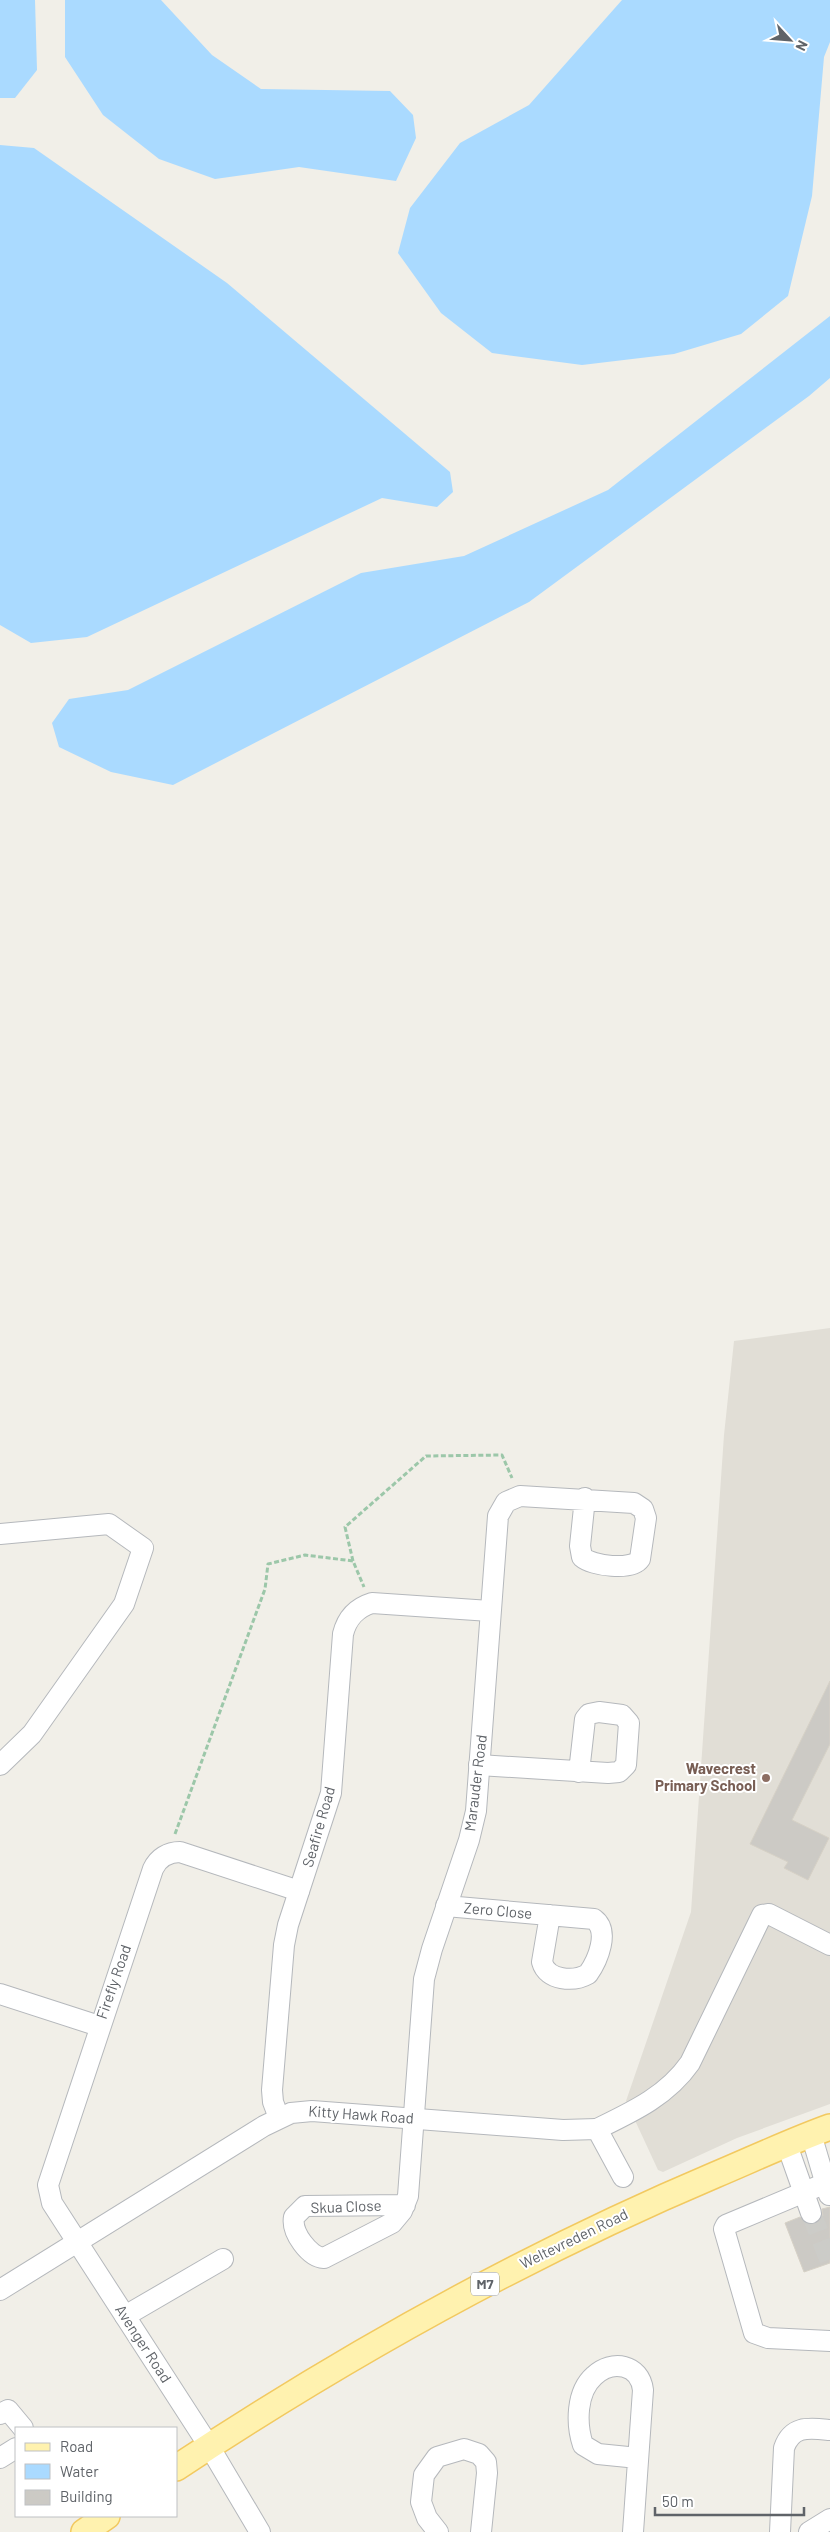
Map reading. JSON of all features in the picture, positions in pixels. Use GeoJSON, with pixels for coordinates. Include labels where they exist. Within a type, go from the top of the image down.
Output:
{"type":"FeatureCollection","features":[{"type":"Feature","properties":{"kind":"main road","name":"Weltevreden Road"},"geometry":{"type":"LineString","coordinates":[[178,2467],[333,2368],[455,2300],[613,2220],[821,2131]]}},
{"type":"Feature","properties":{"kind":"main road"},"geometry":{"type":"LineString","coordinates":[[84,2532],[106,2517]]}},
{"type":"Feature","properties":{"kind":"street"},"geometry":{"type":"LineString","coordinates":[[513,1499],[585,1498]]}},
{"type":"Feature","properties":{"kind":"street","name":"Marauder Road"},"geometry":{"type":"LineString","coordinates":[[414,2118],[424,1979],[473,1824],[480,1765],[496,1522],[500,1511],[513,1499]]}},
{"type":"Feature","properties":{"kind":"street"},"geometry":{"type":"LineString","coordinates":[[0,1534],[109,1524],[143,1548],[124,1604],[32,1734],[0,1765]]}},
{"type":"Feature","properties":{"kind":"street"},"geometry":{"type":"LineString","coordinates":[[372,1603],[490,1611]]}},
{"type":"Feature","properties":{"kind":"street","name":"Seafire Road"},"geometry":{"type":"LineString","coordinates":[[278,2118],[273,2102],[272,2090],[282,1962],[288,1925],[331,1793],[343,1634],[353,1614],[372,1603]]}},
{"type":"Feature","properties":{"kind":"street"},"geometry":{"type":"LineString","coordinates":[[480,1765],[579,1772]]}},
{"type":"Feature","properties":{"kind":"street"},"geometry":{"type":"LineString","coordinates":[[168,1853],[186,1854],[299,1891]]}},
{"type":"Feature","properties":{"kind":"street","name":"Firefly Road"},"geometry":{"type":"LineString","coordinates":[[77,2242],[52,2203],[48,2191],[48,2180],[153,1870],[159,1860],[168,1853]]}},
{"type":"Feature","properties":{"kind":"street","name":"Zero Close"},"geometry":{"type":"LineString","coordinates":[[446,1906],[550,1915]]}},
{"type":"Feature","properties":{"kind":"street"},"geometry":{"type":"LineString","coordinates":[[623,2177],[596,2129],[640,2108],[679,2079],[690,2062],[762,1915],[769,1914],[830,1945]]}},
{"type":"Feature","properties":{"kind":"street"},"geometry":{"type":"LineString","coordinates":[[0,1994],[99,2026]]}},
{"type":"Feature","properties":{"kind":"street","name":"Kitty Hawk Road"},"geometry":{"type":"LineString","coordinates":[[0,2290],[278,2118],[291,2113],[312,2111],[563,2130],[596,2129]]}},
{"type":"Feature","properties":{"kind":"street","name":"Skua Close"},"geometry":{"type":"LineString","coordinates":[[405,2205],[305,2206],[294,2217],[294,2228],[310,2252],[324,2258],[392,2223],[405,2205],[408,2196],[414,2118]]}},
{"type":"Feature","properties":{"kind":"street"},"geometry":{"type":"LineString","coordinates":[[821,2131],[827,2189],[804,2192],[726,2225],[724,2229],[725,2238],[754,2332],[777,2339],[830,2341]]}},
{"type":"Feature","properties":{"kind":"street"},"geometry":{"type":"LineString","coordinates":[[787,2145],[811,2213]]}},
{"type":"Feature","properties":{"kind":"street","name":"Avenger Road"},"geometry":{"type":"LineString","coordinates":[[77,2242],[209,2446],[260,2532]]}},
{"type":"Feature","properties":{"kind":"street"},"geometry":{"type":"LineString","coordinates":[[125,2316],[223,2259]]}},
{"type":"Feature","properties":{"kind":"street"},"geometry":{"type":"LineString","coordinates":[[633,2532],[643,2390],[642,2380],[631,2368],[615,2367],[604,2370],[594,2376],[588,2383],[581,2402],[579,2420],[584,2445],[598,2454],[638,2458]]}},
{"type":"Feature","properties":{"kind":"street"},"geometry":{"type":"LineString","coordinates":[[0,2414],[8,2410],[22,2427]]}},
{"type":"Feature","properties":{"kind":"street"},"geometry":{"type":"LineString","coordinates":[[780,2532],[784,2448],[787,2439],[794,2432],[804,2428],[830,2430]]}},
{"type":"Feature","properties":{"kind":"street"},"geometry":{"type":"LineString","coordinates":[[0,2458],[15,2449]]}},
{"type":"Feature","properties":{"kind":"street"},"geometry":{"type":"LineString","coordinates":[[438,2532],[427,2518],[421,2502],[424,2475],[437,2457],[464,2449],[480,2454],[486,2462],[487,2473],[481,2532]]}},
{"type":"Feature","properties":{"kind":"street"},"geometry":{"type":"LineString","coordinates":[[809,2532],[830,2519]]}},
{"type":"Feature","properties":{"kind":"path"},"geometry":{"type":"LineString","coordinates":[[372,1603],[353,1560],[344,1527],[426,1456],[502,1455],[513,1499]]}},
{"type":"Feature","properties":{"kind":"path"},"geometry":{"type":"LineString","coordinates":[[168,1853],[265,1590],[268,1564],[305,1555],[353,1560]]}},
{"type":"Feature","properties":{"kind":"shaded area","name":"Wavecrest Primary School"},"geometry":{"type":"Polygon","coordinates":[[[830,1328],[830,2104],[737,2138],[663,2172],[658,2170],[626,2101],[691,1912],[724,1435],[734,1341],[830,1328]]]}},
{"type":"Feature","properties":{"kind":"water"},"geometry":{"type":"Polygon","coordinates":[[[0,0],[35,0],[37,70],[15,98],[0,98],[0,0]]]}},
{"type":"Feature","properties":{"kind":"water"},"geometry":{"type":"Polygon","coordinates":[[[65,0],[161,0],[212,55],[261,89],[390,91],[413,115],[416,138],[396,181],[299,167],[215,179],[159,159],[103,115],[65,57],[65,0]]]}},
{"type":"Feature","properties":{"kind":"water"},"geometry":{"type":"Polygon","coordinates":[[[622,0],[830,0],[830,42],[824,57],[812,196],[788,296],[741,334],[674,354],[582,365],[492,353],[441,313],[398,253],[410,208],[460,143],[529,105],[622,0]]]}},
{"type":"Feature","properties":{"kind":"water"},"geometry":{"type":"Polygon","coordinates":[[[0,145],[34,148],[227,283],[450,472],[453,492],[437,507],[382,498],[87,637],[31,643],[0,625],[0,145]]]}},
{"type":"Feature","properties":{"kind":"water"},"geometry":{"type":"Polygon","coordinates":[[[830,316],[830,378],[809,396],[529,602],[173,785],[111,772],[59,747],[52,723],[69,699],[128,690],[361,573],[464,556],[608,490],[830,316]]]}},
{"type":"Feature","properties":{"kind":"building"},"geometry":{"type":"Polygon","coordinates":[[[830,1681],[830,1744],[792,1820],[829,1838],[808,1880],[784,1868],[788,1862],[750,1844],[830,1681]]]}},
{"type":"Feature","properties":{"kind":"building"},"geometry":{"type":"Polygon","coordinates":[[[830,2207],[830,2263],[804,2272],[785,2223],[800,2217],[808,2225],[815,2224],[823,2216],[822,2209],[830,2207]]]}},
{"type":"Feature","properties":{"kind":"tunnel"},"geometry":{"type":"LineString","coordinates":[[811,2213],[830,2261]]}},
{"type":"Feature","properties":{"kind":"place","name":"Wavecrest Primary School"},"geometry":{"type":"Point","coordinates":[766,1778]}}]}
